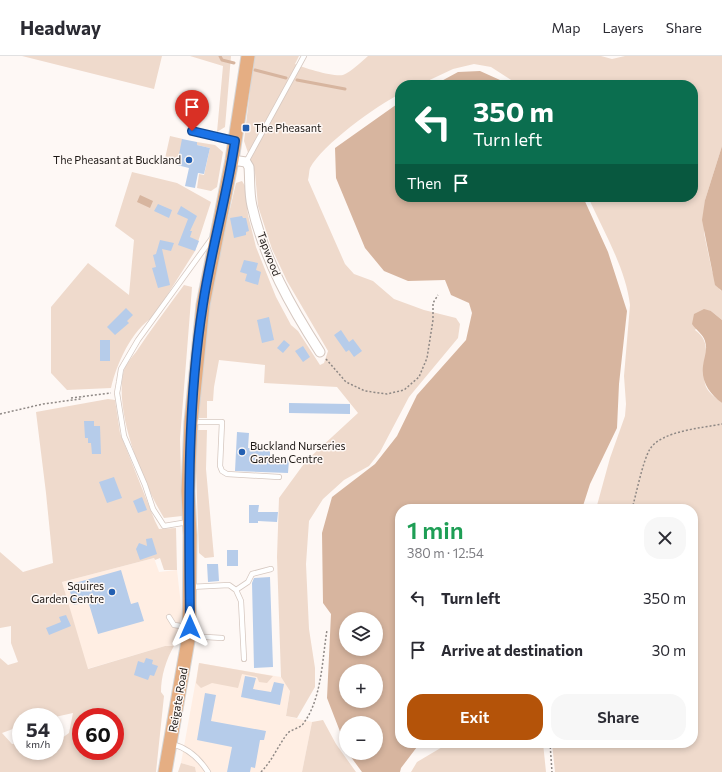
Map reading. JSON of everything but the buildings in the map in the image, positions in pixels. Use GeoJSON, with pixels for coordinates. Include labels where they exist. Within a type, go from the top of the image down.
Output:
{"type":"FeatureCollection","features":[{"type":"Feature","properties":{"kind":"main road","name":"Reigate Road"},"geometry":{"type":"LineString","coordinates":[[165,772],[190,631],[190,522],[188,491],[191,422],[203,305],[232,160],[248,56]]}},
{"type":"Feature","properties":{"kind":"street"},"geometry":{"type":"LineString","coordinates":[[232,160],[246,162]]}},
{"type":"Feature","properties":{"kind":"street","name":"Tapwood"},"geometry":{"type":"LineString","coordinates":[[246,162],[249,167],[252,205],[263,244],[285,293],[320,352]]}},
{"type":"Feature","properties":{"kind":"lane"},"geometry":{"type":"LineString","coordinates":[[246,162],[304,56]]}},
{"type":"Feature","properties":{"kind":"lane"},"geometry":{"type":"LineString","coordinates":[[192,131],[235,141]]}},
{"type":"Feature","properties":{"kind":"lane"},"geometry":{"type":"LineString","coordinates":[[190,522],[164,526],[153,509],[145,485],[124,436],[117,393],[121,369],[138,340],[174,293],[217,230]]}},
{"type":"Feature","properties":{"kind":"lane"},"geometry":{"type":"LineString","coordinates":[[191,422],[222,422],[220,466],[222,471],[228,474],[279,477]]}},
{"type":"Feature","properties":{"kind":"lane"},"geometry":{"type":"LineString","coordinates":[[236,590],[248,582],[252,574],[271,569]]}},
{"type":"Feature","properties":{"kind":"lane"},"geometry":{"type":"LineString","coordinates":[[190,587],[229,585],[236,590],[241,601],[244,660]]}},
{"type":"Feature","properties":{"kind":"lane"},"geometry":{"type":"LineString","coordinates":[[170,617],[174,625],[190,631],[222,638]]}},
{"type":"Feature","properties":{"kind":"lane"},"geometry":{"type":"LineString","coordinates":[[170,743],[187,750],[201,762],[208,772]]}},
{"type":"Feature","properties":{"kind":"path"},"geometry":{"type":"LineString","coordinates":[[320,352],[346,382],[365,392],[387,394],[404,390],[419,377],[427,358],[433,320],[433,304],[438,295]]}},
{"type":"Feature","properties":{"kind":"path"},"geometry":{"type":"LineString","coordinates":[[71,398],[117,393]]}},
{"type":"Feature","properties":{"kind":"path"},"geometry":{"type":"LineString","coordinates":[[0,414],[80,399],[82,397]]}},
{"type":"Feature","properties":{"kind":"path"},"geometry":{"type":"LineString","coordinates":[[633,504],[648,455],[655,444],[665,437],[722,424]]}},
{"type":"Feature","properties":{"kind":"path"},"geometry":{"type":"LineString","coordinates":[[262,772],[268,766],[288,732],[302,725],[312,707],[317,690],[327,630]]}},
{"type":"Feature","properties":{"kind":"path"},"geometry":{"type":"LineString","coordinates":[[550,748],[552,772]]}},
{"type":"Feature","properties":{"kind":"shaded area"},"geometry":{"type":"Polygon","coordinates":[[[22,56],[162,56],[154,89],[22,56]]]}},
{"type":"Feature","properties":{"kind":"shaded area"},"geometry":{"type":"Polygon","coordinates":[[[190,56],[231,56],[225,127],[217,132],[223,66],[190,56]]]}},
{"type":"Feature","properties":{"kind":"shaded area"},"geometry":{"type":"Polygon","coordinates":[[[254,56],[299,56],[295,64],[319,72],[333,75],[343,75],[368,56],[601,56],[612,59],[625,56],[722,56],[722,146],[705,200],[704,233],[712,271],[720,290],[722,291],[722,320],[711,311],[695,330],[701,336],[706,348],[704,377],[706,387],[712,395],[722,403],[722,772],[555,772],[553,748],[698,748],[698,504],[597,504],[610,458],[625,416],[626,404],[624,376],[630,305],[628,291],[619,264],[590,202],[698,202],[698,80],[511,80],[491,67],[474,64],[453,69],[430,80],[395,80],[395,96],[351,126],[326,148],[310,168],[308,180],[345,264],[354,274],[373,281],[394,299],[424,310],[456,318],[460,324],[458,338],[409,397],[380,452],[369,466],[344,480],[323,499],[309,521],[306,564],[309,629],[315,668],[315,687],[297,718],[286,716],[290,691],[281,677],[277,557],[279,498],[306,461],[358,413],[337,387],[264,383],[265,365],[219,360],[213,401],[207,401],[207,418],[198,418],[211,291],[236,183],[242,181],[245,186],[248,215],[256,247],[276,297],[291,325],[298,331],[320,365],[324,363],[328,351],[287,281],[272,249],[258,206],[255,173],[244,141],[254,56]]]}},
{"type":"Feature","properties":{"kind":"shaded area"},"geometry":{"type":"Polygon","coordinates":[[[480,71],[500,80],[443,80],[458,72],[480,71]]]}},
{"type":"Feature","properties":{"kind":"shaded area"},"geometry":{"type":"Polygon","coordinates":[[[395,106],[395,202],[585,202],[608,252],[627,311],[619,384],[617,428],[590,484],[584,504],[395,504],[395,748],[416,748],[401,768],[400,772],[362,772],[353,760],[383,760],[383,716],[339,716],[339,729],[327,698],[331,614],[323,603],[322,533],[332,497],[375,464],[397,436],[417,395],[466,340],[472,313],[469,303],[451,295],[445,280],[408,281],[384,271],[365,248],[336,178],[335,148],[395,106]]]}},
{"type":"Feature","properties":{"kind":"shaded area"},"geometry":{"type":"Polygon","coordinates":[[[170,136],[183,139],[177,165],[164,163],[170,136]]]}},
{"type":"Feature","properties":{"kind":"shaded area"},"geometry":{"type":"Polygon","coordinates":[[[197,142],[215,145],[223,152],[217,187],[211,191],[197,188],[199,174],[204,175],[210,148],[197,145],[197,142]]]}},
{"type":"Feature","properties":{"kind":"shaded area"},"geometry":{"type":"Polygon","coordinates":[[[722,146],[722,291],[715,285],[702,220],[705,200],[722,146]]]}},
{"type":"Feature","properties":{"kind":"shaded area"},"geometry":{"type":"Polygon","coordinates":[[[132,172],[177,183],[211,202],[195,251],[154,316],[138,330],[126,348],[117,368],[111,388],[67,390],[51,373],[51,307],[88,263],[129,295],[134,240],[115,226],[132,172]]]}},
{"type":"Feature","properties":{"kind":"shaded area"},"geometry":{"type":"Polygon","coordinates":[[[140,195],[153,201],[150,208],[137,202],[140,195]]]}},
{"type":"Feature","properties":{"kind":"shaded area"},"geometry":{"type":"Polygon","coordinates":[[[184,285],[192,287],[180,439],[182,516],[164,518],[147,486],[132,446],[126,426],[122,387],[126,365],[184,285]]]}},
{"type":"Feature","properties":{"kind":"shaded area"},"geometry":{"type":"Polygon","coordinates":[[[704,309],[711,311],[722,320],[722,403],[710,392],[703,377],[706,344],[703,336],[692,324],[694,314],[704,309]]]}},
{"type":"Feature","properties":{"kind":"shaded area"},"geometry":{"type":"Polygon","coordinates":[[[108,399],[115,400],[120,433],[155,521],[159,529],[176,528],[177,570],[164,570],[160,558],[155,560],[154,558],[62,582],[88,669],[165,646],[174,646],[166,662],[162,680],[161,692],[164,696],[156,772],[0,772],[0,658],[8,665],[18,662],[11,643],[11,626],[0,628],[0,552],[23,572],[53,563],[36,412],[108,399]]]}},
{"type":"Feature","properties":{"kind":"shaded area"},"geometry":{"type":"Polygon","coordinates":[[[197,430],[207,430],[206,469],[214,557],[205,558],[199,553],[196,470],[197,430]]]}},
{"type":"Feature","properties":{"kind":"shaded area"},"geometry":{"type":"Polygon","coordinates":[[[154,558],[159,572],[177,570],[182,614],[174,646],[165,646],[87,669],[62,582],[154,558]]]}},
{"type":"Feature","properties":{"kind":"shaded area"},"geometry":{"type":"Polygon","coordinates":[[[199,663],[281,677],[290,690],[286,716],[312,722],[302,772],[196,772],[195,767],[181,763],[199,663]]]}},
{"type":"Feature","properties":{"kind":"shaded area"},"geometry":{"type":"Polygon","coordinates":[[[199,663],[273,676],[267,683],[259,682],[257,677],[242,674],[238,688],[212,683],[201,688],[196,683],[199,663]]]}},
{"type":"Feature","properties":{"kind":"shaded area"},"geometry":{"type":"Polygon","coordinates":[[[323,720],[339,748],[339,760],[347,760],[356,772],[302,772],[312,722],[323,720]]]}},
{"type":"Feature","properties":{"kind":"shaded area"},"geometry":{"type":"Polygon","coordinates":[[[441,748],[544,748],[546,772],[411,772],[417,762],[441,748]]]}},
{"type":"Feature","properties":{"kind":"shaded area"},"geometry":{"type":"Polygon","coordinates":[[[181,763],[195,767],[196,772],[178,772],[181,763]]]}},
{"type":"Feature","properties":{"kind":"waterway"},"geometry":{"type":"LineString","coordinates":[[220,56],[222,60],[234,63]]}},
{"type":"Feature","properties":{"kind":"waterway"},"geometry":{"type":"LineString","coordinates":[[255,70],[286,78]]}},
{"type":"Feature","properties":{"kind":"waterway"},"geometry":{"type":"LineString","coordinates":[[297,80],[345,89]]}},
{"type":"Feature","properties":{"kind":"place","name":"The Pheasant"},"geometry":{"type":"Point","coordinates":[246,128]}},
{"type":"Feature","properties":{"kind":"place","name":"The Pheasant at Buckland"},"geometry":{"type":"Point","coordinates":[189,160]}},
{"type":"Feature","properties":{"kind":"place","name":"Buckland Nurseries Garden Centre"},"geometry":{"type":"Point","coordinates":[242,452]}},
{"type":"Feature","properties":{"kind":"place","name":"Squires Garden Centre"},"geometry":{"type":"Point","coordinates":[112,592]}},
{"type":"Feature","properties":{"kind":"route"},"geometry":{"type":"LineString","coordinates":[[190,627],[190,535],[188,491],[191,422],[195,378],[203,305],[235,141],[192,131]]}}]}
